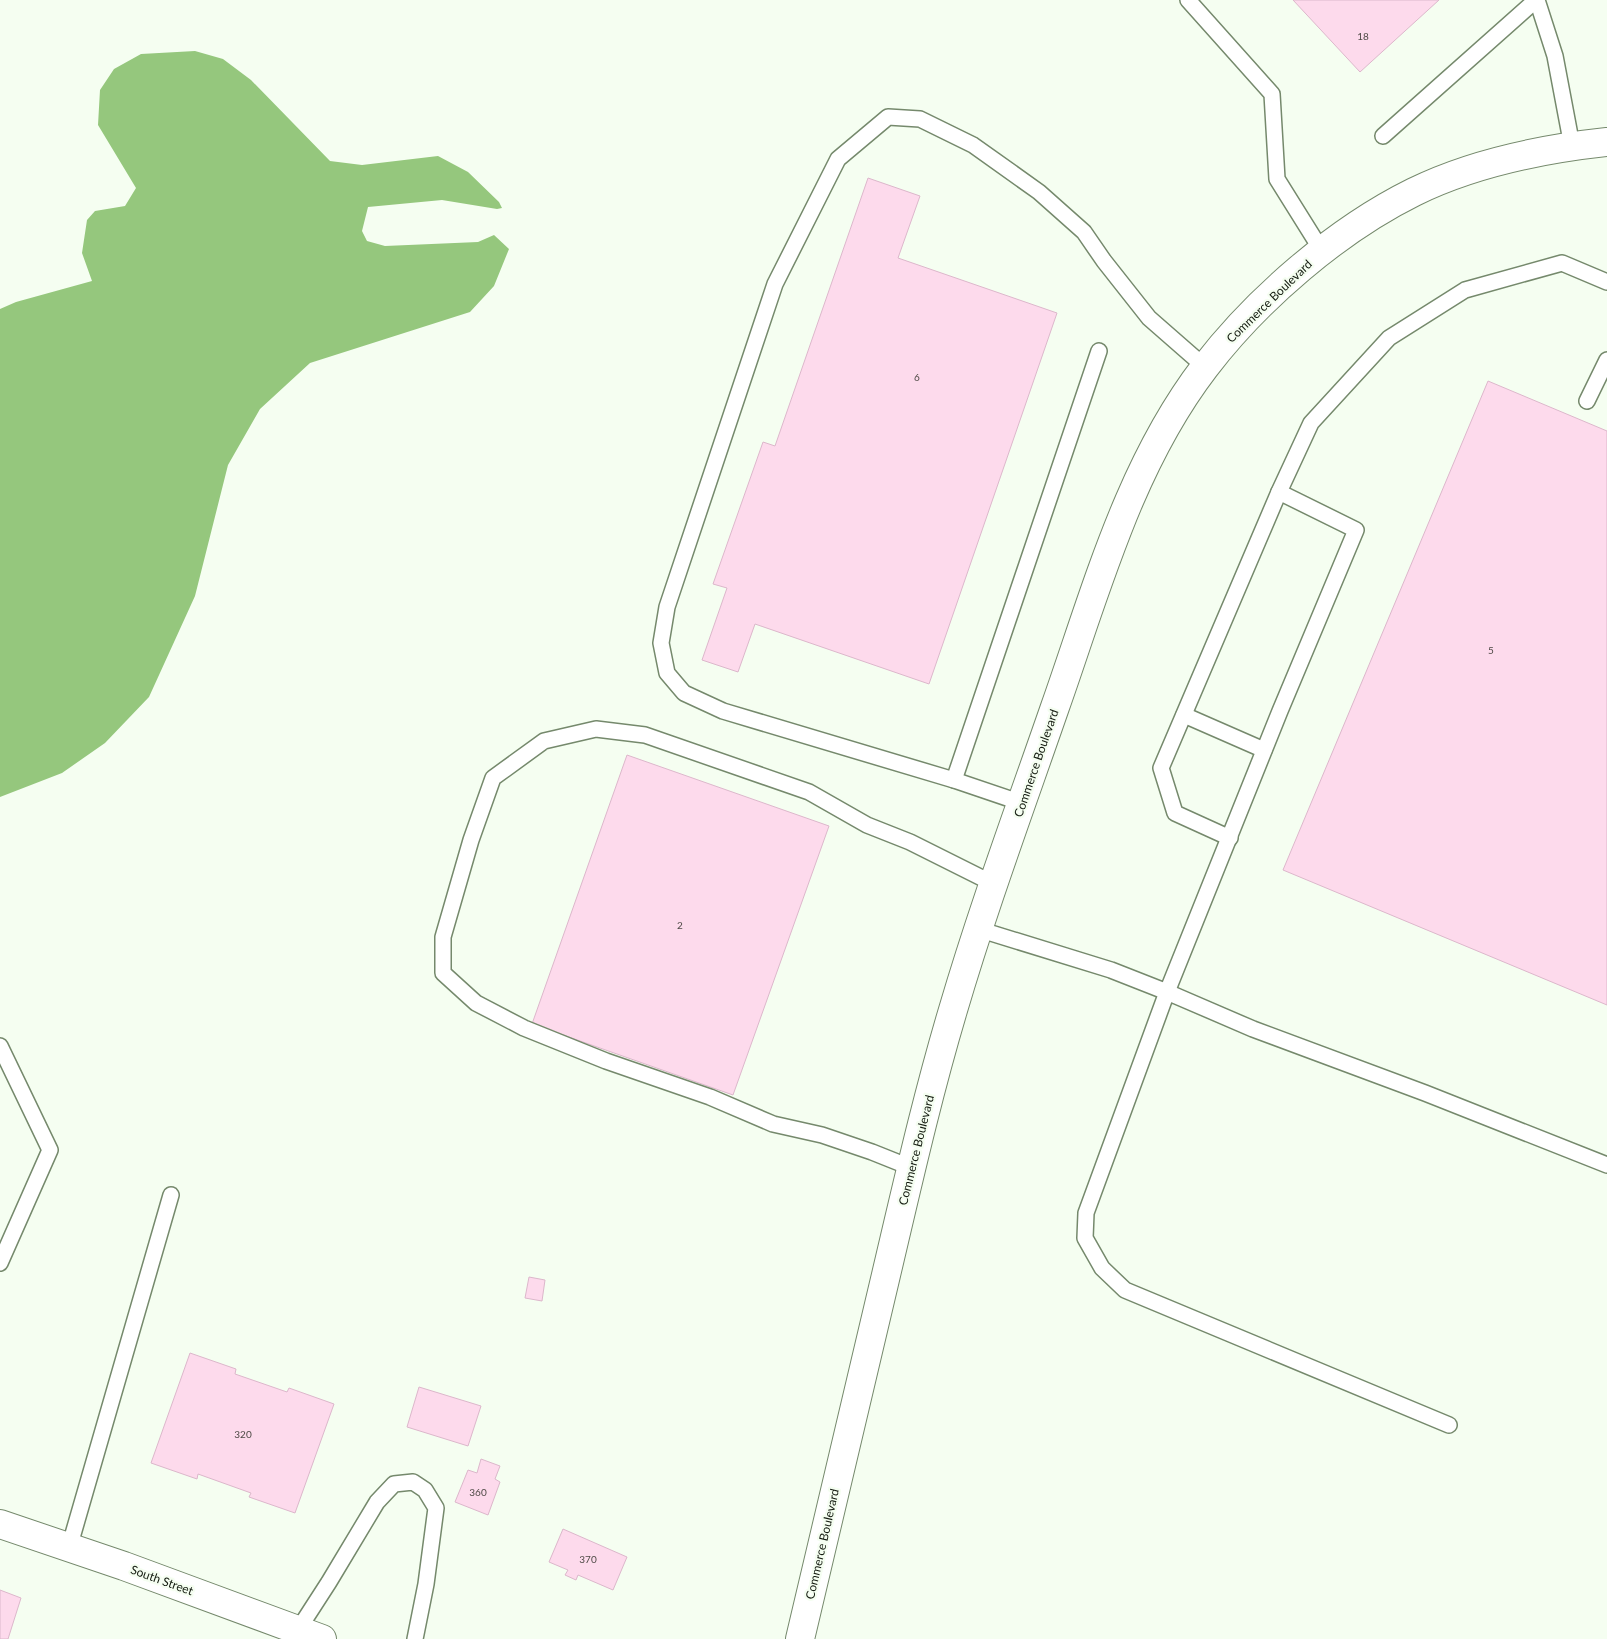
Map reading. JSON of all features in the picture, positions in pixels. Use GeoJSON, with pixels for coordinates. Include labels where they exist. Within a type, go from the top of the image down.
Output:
{"type":"FeatureCollection","features":[{"type":"Feature","properties":{"kind":"street","name":"Commerce Boulevard"},"geometry":{"type":"LineString","coordinates":[[800,1639],[934,1077],[978,930],[1022,803],[1124,513],[1151,453],[1181,400],[1205,367],[1239,327],[1322,251],[1366,220],[1415,192],[1464,172],[1525,154],[1607,142]]}},
{"type":"Feature","properties":{"kind":"street","name":"South Street"},"geometry":{"type":"LineString","coordinates":[[0,1524],[310,1635]]}},
{"type":"Feature","properties":{"kind":"lane"},"geometry":{"type":"LineString","coordinates":[[1188,0],[1272,94],[1277,179],[1322,251]]}},
{"type":"Feature","properties":{"kind":"lane"},"geometry":{"type":"LineString","coordinates":[[1383,136],[1536,0],[1555,56],[1572,146]]}},
{"type":"Feature","properties":{"kind":"lane"},"geometry":{"type":"LineString","coordinates":[[1022,803],[954,780],[723,711],[684,693],[667,673],[661,643],[667,607],[775,284],[838,159],[888,117],[920,119],[973,145],[1039,192],[1084,232],[1104,261],[1150,318],[1205,367]]}},
{"type":"Feature","properties":{"kind":"lane"},"geometry":{"type":"LineString","coordinates":[[1230,838],[1175,813],[1161,768],[1279,492],[1311,424],[1388,338],[1465,290],[1562,263],[1607,282]]}},
{"type":"Feature","properties":{"kind":"lane"},"geometry":{"type":"LineString","coordinates":[[954,780],[1100,351]]}},
{"type":"Feature","properties":{"kind":"lane"},"geometry":{"type":"LineString","coordinates":[[1587,401],[1607,360]]}},
{"type":"Feature","properties":{"kind":"lane"},"geometry":{"type":"LineString","coordinates":[[1279,492],[1356,530],[1264,750],[1167,992],[1086,1213],[1085,1238],[1102,1268],[1125,1290],[1449,1425]]}},
{"type":"Feature","properties":{"kind":"lane"},"geometry":{"type":"LineString","coordinates":[[1184,715],[1264,750]]}},
{"type":"Feature","properties":{"kind":"lane"},"geometry":{"type":"LineString","coordinates":[[912,1168],[822,1135],[773,1124],[710,1097],[524,1028],[476,1003],[443,973],[443,937],[468,848],[493,778],[544,741],[596,728],[645,735],[809,792],[867,825],[910,842],[994,884]]}},
{"type":"Feature","properties":{"kind":"lane"},"geometry":{"type":"LineString","coordinates":[[978,930],[1110,970],[1253,1029],[1426,1093],[1607,1165]]}},
{"type":"Feature","properties":{"kind":"lane"},"geometry":{"type":"LineString","coordinates":[[0,1046],[50,1150],[0,1263]]}},
{"type":"Feature","properties":{"kind":"lane"},"geometry":{"type":"LineString","coordinates":[[69,1548],[171,1194]]}},
{"type":"Feature","properties":{"kind":"lane"},"geometry":{"type":"LineString","coordinates":[[310,1635],[329,1582],[377,1502],[394,1484],[413,1482],[425,1490],[436,1508],[426,1584],[415,1639]]}},
{"type":"Feature","properties":{"kind":"shaded area"},"geometry":{"type":"Polygon","coordinates":[[[195,51],[223,59],[251,80],[330,161],[362,165],[438,156],[468,172],[499,202],[502,208],[497,209],[442,200],[368,207],[362,231],[367,241],[385,246],[478,242],[494,235],[509,249],[494,286],[470,312],[310,363],[260,409],[228,465],[195,596],[149,697],[105,743],[62,773],[0,797],[0,309],[16,302],[92,281],[82,253],[87,220],[95,211],[125,206],[136,188],[98,125],[100,90],[114,69],[141,54],[195,51]]]}},
{"type":"Feature","properties":{"kind":"building"},"geometry":{"type":"Polygon","coordinates":[[[1293,0],[1439,0],[1360,72],[1293,0]]]}},
{"type":"Feature","properties":{"kind":"building"},"geometry":{"type":"Polygon","coordinates":[[[868,178],[920,196],[898,258],[1057,313],[929,684],[755,624],[738,672],[702,660],[727,588],[713,584],[763,442],[775,446],[868,178]]]}},
{"type":"Feature","properties":{"kind":"building"},"geometry":{"type":"Polygon","coordinates":[[[1488,381],[1607,431],[1607,1005],[1283,870],[1488,381]]]}},
{"type":"Feature","properties":{"kind":"building"},"geometry":{"type":"Polygon","coordinates":[[[627,755],[829,826],[733,1095],[532,1024],[627,755]]]}},
{"type":"Feature","properties":{"kind":"building"},"geometry":{"type":"Polygon","coordinates":[[[529,1277],[545,1280],[542,1301],[525,1298],[529,1277]]]}},
{"type":"Feature","properties":{"kind":"building"},"geometry":{"type":"Polygon","coordinates":[[[190,1353],[236,1369],[235,1374],[287,1392],[289,1388],[334,1404],[295,1513],[249,1497],[251,1493],[198,1474],[197,1479],[151,1463],[190,1353]]]}},
{"type":"Feature","properties":{"kind":"building"},"geometry":{"type":"Polygon","coordinates":[[[419,1387],[481,1406],[468,1446],[407,1427],[419,1387]]]}},
{"type":"Feature","properties":{"kind":"building"},"geometry":{"type":"Polygon","coordinates":[[[481,1459],[500,1466],[495,1479],[500,1482],[488,1515],[455,1502],[468,1470],[477,1473],[481,1459]]]}},
{"type":"Feature","properties":{"kind":"building"},"geometry":{"type":"Polygon","coordinates":[[[563,1529],[627,1557],[613,1590],[578,1575],[576,1580],[565,1575],[568,1570],[549,1562],[563,1529]]]}},
{"type":"Feature","properties":{"kind":"building"},"geometry":{"type":"Polygon","coordinates":[[[0,1590],[21,1598],[8,1639],[0,1639],[0,1590]]]}}]}
